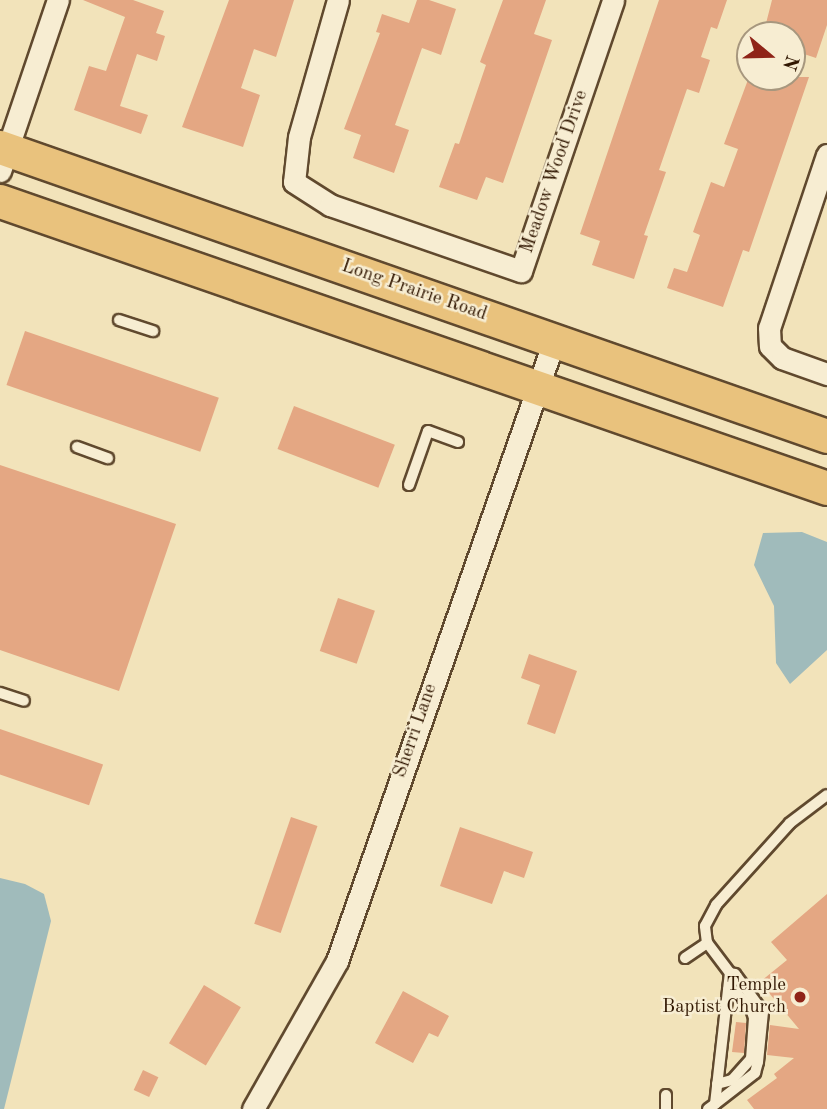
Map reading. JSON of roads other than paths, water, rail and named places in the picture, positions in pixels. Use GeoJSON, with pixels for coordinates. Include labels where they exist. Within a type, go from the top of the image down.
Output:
{"type":"FeatureCollection","features":[{"type":"Feature","properties":{"kind":"main road","name":"Long Prairie Road"},"geometry":{"type":"LineString","coordinates":[[2,156],[554,341],[827,436]]}},
{"type":"Feature","properties":{"kind":"main road"},"geometry":{"type":"LineString","coordinates":[[0,201],[827,488]]}},
{"type":"Feature","properties":{"kind":"street"},"geometry":{"type":"LineString","coordinates":[[2,156],[58,0]]}},
{"type":"Feature","properties":{"kind":"street","name":"Meadow Wood Drive"},"geometry":{"type":"LineString","coordinates":[[338,0],[299,137],[294,182],[330,205],[522,271],[613,0]]}},
{"type":"Feature","properties":{"kind":"street"},"geometry":{"type":"LineString","coordinates":[[827,155],[769,328],[773,348],[782,358],[827,374]]}},
{"type":"Feature","properties":{"kind":"street","name":"Sherri Lane"},"geometry":{"type":"LineString","coordinates":[[253,1109],[337,961],[498,492],[554,341]]}},
{"type":"Feature","properties":{"kind":"lane"},"geometry":{"type":"LineString","coordinates":[[120,320],[153,331]]}},
{"type":"Feature","properties":{"kind":"lane"},"geometry":{"type":"LineString","coordinates":[[409,485],[428,431],[458,442]]}},
{"type":"Feature","properties":{"kind":"lane"},"geometry":{"type":"LineString","coordinates":[[77,447],[108,458]]}},
{"type":"Feature","properties":{"kind":"lane"},"geometry":{"type":"LineString","coordinates":[[0,693],[24,701]]}},
{"type":"Feature","properties":{"kind":"lane"},"geometry":{"type":"LineString","coordinates":[[711,1106],[755,1073],[763,1012],[735,974],[730,973],[707,943],[705,926],[716,905],[790,823],[827,795]]}},
{"type":"Feature","properties":{"kind":"lane"},"geometry":{"type":"LineString","coordinates":[[685,958],[707,943]]}},
{"type":"Feature","properties":{"kind":"lane"},"geometry":{"type":"LineString","coordinates":[[711,1106],[718,1084],[730,973]]}},
{"type":"Feature","properties":{"kind":"lane"},"geometry":{"type":"LineString","coordinates":[[718,1084],[732,1080],[751,1059],[754,1018],[751,1009],[734,991],[728,989]]}},
{"type":"Feature","properties":{"kind":"lane"},"geometry":{"type":"LineString","coordinates":[[666,1094],[666,1109]]}},
{"type":"Feature","properties":{"kind":"water"},"geometry":{"type":"Polygon","coordinates":[[[802,532],[827,542],[827,650],[790,684],[776,663],[774,606],[754,565],[763,533],[802,532]]]}},
{"type":"Feature","properties":{"kind":"water"},"geometry":{"type":"Polygon","coordinates":[[[0,878],[25,884],[44,894],[51,921],[4,1109],[0,1109],[0,878]]]}},
{"type":"Feature","properties":{"kind":"place","name":"Temple Baptist Church"},"geometry":{"type":"Point","coordinates":[800,997]}}]}
